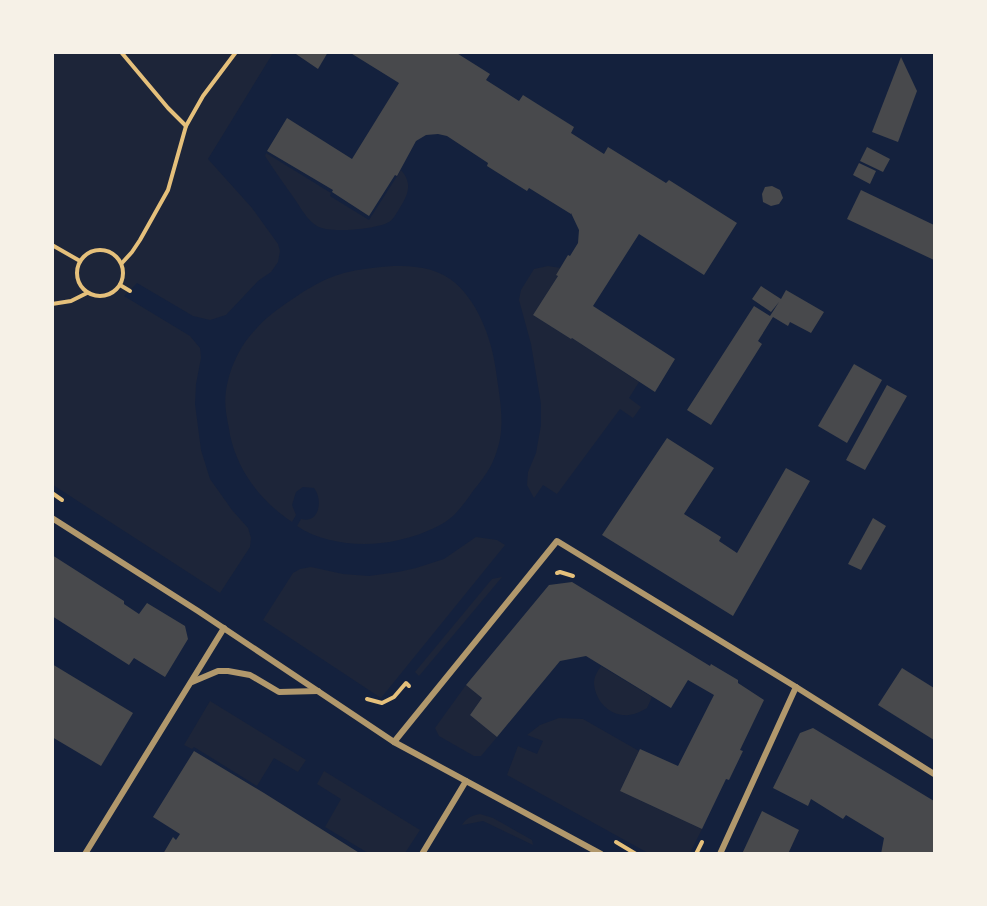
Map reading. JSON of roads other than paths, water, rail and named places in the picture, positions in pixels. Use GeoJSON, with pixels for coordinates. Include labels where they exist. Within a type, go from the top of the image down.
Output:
{"type":"FeatureCollection","features":[{"type":"Feature","properties":{"kind":"street"},"geometry":{"type":"LineString","coordinates":[[52,518],[224,628],[394,742],[601,854]]}},
{"type":"Feature","properties":{"kind":"street"},"geometry":{"type":"LineString","coordinates":[[394,742],[557,541],[934,774]]}},
{"type":"Feature","properties":{"kind":"street"},"geometry":{"type":"LineString","coordinates":[[85,854],[224,628]]}},
{"type":"Feature","properties":{"kind":"street"},"geometry":{"type":"LineString","coordinates":[[191,682],[218,671],[228,671],[250,675],[279,692],[318,691]]}},
{"type":"Feature","properties":{"kind":"street"},"geometry":{"type":"LineString","coordinates":[[720,854],[796,687]]}},
{"type":"Feature","properties":{"kind":"street"},"geometry":{"type":"LineString","coordinates":[[422,854],[466,781]]}}]}
